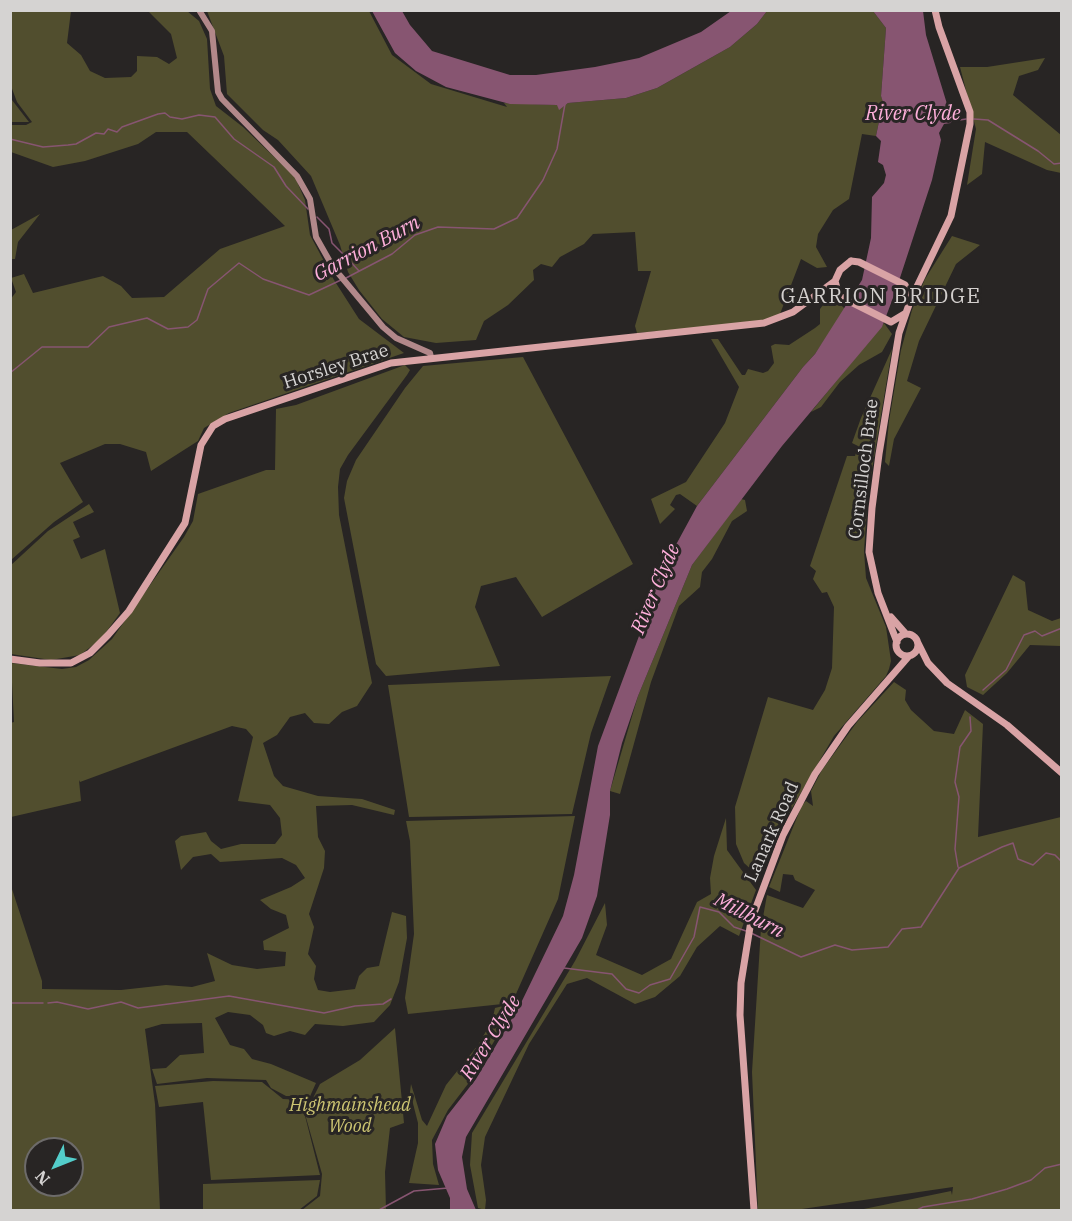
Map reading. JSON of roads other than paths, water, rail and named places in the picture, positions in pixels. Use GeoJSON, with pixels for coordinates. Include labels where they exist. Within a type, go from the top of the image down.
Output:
{"type":"FeatureCollection","features":[{"type":"Feature","properties":{"kind":"main road"},"geometry":{"type":"LineString","coordinates":[[199,10],[212,31],[218,92],[222,99],[297,176],[310,199],[316,237],[339,276],[389,333],[424,349],[431,357]]}},
{"type":"Feature","properties":{"kind":"main road"},"geometry":{"type":"LineString","coordinates":[[911,299],[951,216],[970,124],[970,112],[935,10]]}},
{"type":"Feature","properties":{"kind":"main road","name":"Horsley Brae"},"geometry":{"type":"LineString","coordinates":[[10,659],[40,663],[72,663],[90,653],[108,635],[129,611],[185,523],[201,445],[213,426],[232,416],[391,363],[431,357],[751,326],[785,315],[812,298],[835,281],[845,265],[851,261],[859,262],[906,285]]}},
{"type":"Feature","properties":{"kind":"main road"},"geometry":{"type":"LineString","coordinates":[[911,299],[906,285],[923,277]]}},
{"type":"Feature","properties":{"kind":"main road"},"geometry":{"type":"LineString","coordinates":[[835,281],[835,289],[840,297],[889,321],[899,333]]}},
{"type":"Feature","properties":{"kind":"main road","name":"Horsley Brae"},"geometry":{"type":"LineString","coordinates":[[812,298],[831,294],[840,297]]}},
{"type":"Feature","properties":{"kind":"main road","name":"Cornsilloch Brae"},"geometry":{"type":"LineString","coordinates":[[897,646],[870,566],[870,533],[879,454],[899,333],[911,299]]}},
{"type":"Feature","properties":{"kind":"main road"},"geometry":{"type":"LineString","coordinates":[[889,321],[906,314]]}},
{"type":"Feature","properties":{"kind":"main road","name":"Cornsilloch Brae"},"geometry":{"type":"LineString","coordinates":[[884,608],[906,634]]}},
{"type":"Feature","properties":{"kind":"main road"},"geometry":{"type":"LineString","coordinates":[[895,671],[897,646],[906,634],[915,637],[928,663],[947,683],[988,712],[1062,773]]}},
{"type":"Feature","properties":{"kind":"main road"},"geometry":{"type":"LineString","coordinates":[[910,656],[917,650],[918,643]]}},
{"type":"Feature","properties":{"kind":"main road"},"geometry":{"type":"LineString","coordinates":[[897,646],[902,655],[928,663]]}},
{"type":"Feature","properties":{"kind":"main road","name":"Lanark Road"},"geometry":{"type":"LineString","coordinates":[[754,1210],[741,1048],[741,983],[751,921],[775,853],[804,793],[838,739],[910,656]]}},
{"type":"Feature","properties":{"kind":"water"},"geometry":{"type":"Polygon","coordinates":[[[372,11],[402,11],[410,25],[432,51],[510,75],[536,75],[639,58],[701,32],[731,11],[767,11],[757,24],[730,47],[657,88],[626,98],[568,103],[559,110],[557,105],[510,104],[446,87],[416,71],[395,53],[372,11]]]}},
{"type":"Feature","properties":{"kind":"water","name":"River Clyde"},"geometry":{"type":"Polygon","coordinates":[[[873,11],[923,11],[926,35],[947,104],[945,117],[951,123],[944,124],[939,133],[941,140],[932,180],[896,290],[882,327],[782,446],[692,565],[638,696],[622,743],[610,791],[610,815],[597,896],[582,938],[466,1137],[462,1157],[467,1189],[476,1210],[450,1210],[450,1198],[438,1170],[435,1144],[447,1116],[476,1079],[520,1005],[563,916],[574,875],[598,746],[642,628],[652,589],[697,506],[815,354],[862,280],[871,238],[872,197],[884,183],[886,175],[883,165],[878,162],[881,141],[876,136],[883,102],[881,96],[886,28],[873,11]]]}},
{"type":"Feature","properties":{"kind":"waterway","name":"Garrion Burn"},"geometry":{"type":"LineString","coordinates":[[346,278],[392,254],[415,235],[438,227],[494,229],[517,218],[543,180],[557,149],[565,104]]}},
{"type":"Feature","properties":{"kind":"waterway"},"geometry":{"type":"LineString","coordinates":[[10,139],[43,147],[68,145],[76,144],[96,133],[104,134],[108,129],[117,132],[122,127],[158,114],[165,113],[170,117],[182,119],[199,115],[215,117],[234,139],[274,167],[286,186],[308,209]]}},
{"type":"Feature","properties":{"kind":"waterway"},"geometry":{"type":"LineString","coordinates":[[947,122],[966,119]]}},
{"type":"Feature","properties":{"kind":"waterway"},"geometry":{"type":"LineString","coordinates":[[974,119],[988,120],[1038,151],[1054,164],[1062,163]]}},
{"type":"Feature","properties":{"kind":"waterway"},"geometry":{"type":"LineString","coordinates":[[317,217],[329,229],[332,243],[346,257]]}},
{"type":"Feature","properties":{"kind":"waterway"},"geometry":{"type":"LineString","coordinates":[[348,259],[359,271]]}},
{"type":"Feature","properties":{"kind":"waterway","name":"Garrion Burn"},"geometry":{"type":"LineString","coordinates":[[10,373],[42,347],[88,347],[109,327],[147,318],[168,329],[188,327],[197,320],[208,289],[239,263],[263,279],[309,295],[341,280]]}},
{"type":"Feature","properties":{"kind":"waterway"},"geometry":{"type":"LineString","coordinates":[[983,690],[1006,670],[1024,635],[1035,631],[1042,636],[1062,628]]}},
{"type":"Feature","properties":{"kind":"waterway"},"geometry":{"type":"LineString","coordinates":[[958,867],[955,849],[959,797],[955,782],[960,747],[971,731],[970,717]]}},
{"type":"Feature","properties":{"kind":"waterway","name":"Millburn"},"geometry":{"type":"LineString","coordinates":[[751,933],[801,957],[835,945],[852,950],[888,947],[902,929],[921,927],[959,868],[1013,843],[1018,859],[1033,865],[1046,853],[1055,855],[1062,862]]}},
{"type":"Feature","properties":{"kind":"waterway","name":"Millburn"},"geometry":{"type":"LineString","coordinates":[[564,968],[612,974],[626,989],[639,993],[650,985],[670,979],[694,937],[700,907],[719,912],[734,927],[746,931]]}},
{"type":"Feature","properties":{"kind":"waterway"},"geometry":{"type":"LineString","coordinates":[[48,1003],[57,1002],[88,1009],[121,1002],[138,1008],[229,996],[324,1013],[355,1006],[383,1004],[391,999]]}},
{"type":"Feature","properties":{"kind":"waterway"},"geometry":{"type":"LineString","coordinates":[[10,1003],[43,1003]]}},
{"type":"Feature","properties":{"kind":"waterway"},"geometry":{"type":"LineString","coordinates":[[917,1210],[1007,1189],[1031,1180],[1045,1168],[1062,1164]]}},
{"type":"Feature","properties":{"kind":"waterway"},"geometry":{"type":"LineString","coordinates":[[379,1210],[414,1191],[448,1188]]}},
{"type":"Feature","properties":{"kind":"district","name":"GARRION BRIDGE"},"geometry":{"type":"Point","coordinates":[881,297]}},
{"type":"Feature","properties":{"kind":"park label","name":"Highmainshead Wood"},"geometry":{"type":"Point","coordinates":[350,1116]}}]}
